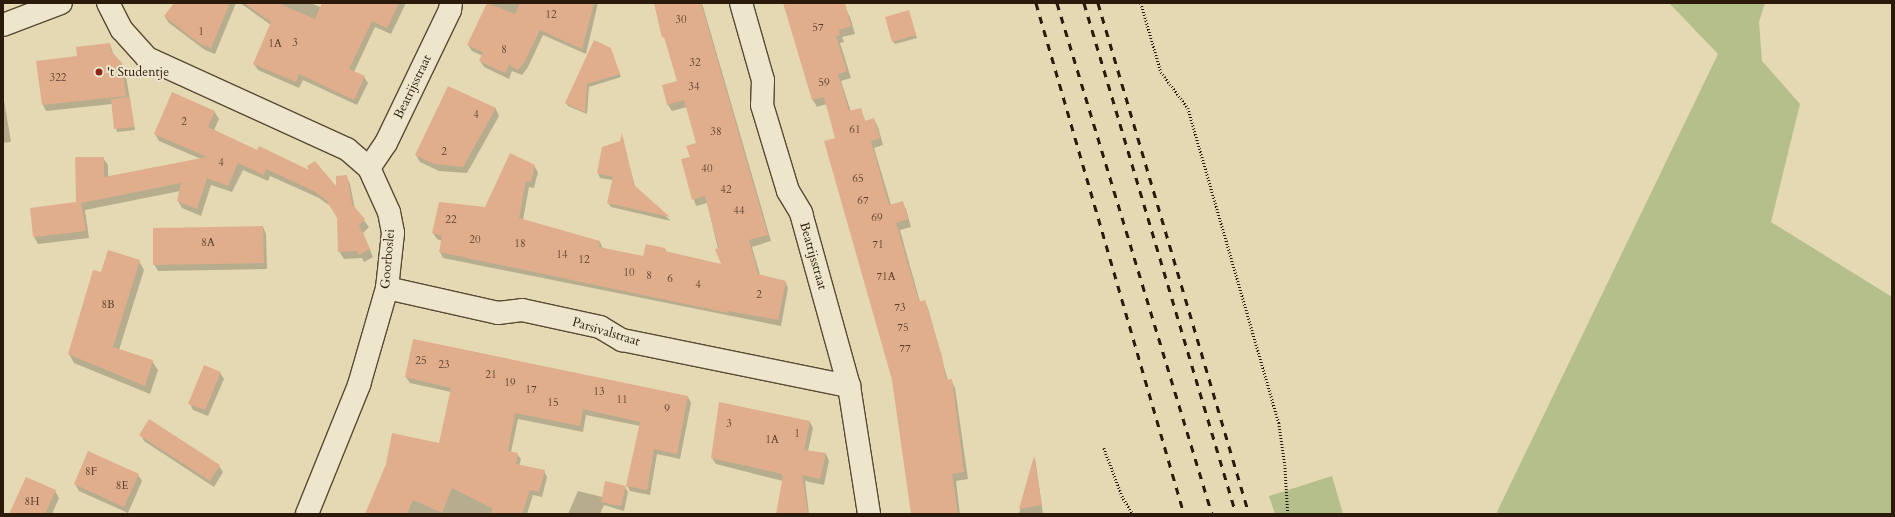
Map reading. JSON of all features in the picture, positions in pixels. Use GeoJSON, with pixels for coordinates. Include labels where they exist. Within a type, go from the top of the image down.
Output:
{"type":"FeatureCollection","features":[{"type":"Feature","properties":{"kind":"street"},"geometry":{"type":"LineString","coordinates":[[3,26],[61,3]]}},
{"type":"Feature","properties":{"kind":"street","name":"Goorboslei"},"geometry":{"type":"LineString","coordinates":[[108,3],[122,30],[147,58],[347,149],[369,168],[388,212],[392,233],[387,288],[359,385],[307,514]]}},
{"type":"Feature","properties":{"kind":"street","name":"Beatrijsstraat"},"geometry":{"type":"LineString","coordinates":[[369,168],[386,143],[450,10],[451,3]]}},
{"type":"Feature","properties":{"kind":"street","name":"Beatrijsstraat"},"geometry":{"type":"LineString","coordinates":[[741,3],[763,80],[762,105],[788,191],[800,213],[849,386],[869,514]]}},
{"type":"Feature","properties":{"kind":"street","name":"Parsivalstraat"},"geometry":{"type":"LineString","coordinates":[[387,288],[498,313],[522,310],[600,327],[622,340],[849,386]]}},
{"type":"Feature","properties":{"kind":"path"},"geometry":{"type":"LineString","coordinates":[[1141,3],[1161,72],[1188,108],[1273,400],[1279,423],[1285,465],[1288,514]]}},
{"type":"Feature","properties":{"kind":"path"},"geometry":{"type":"LineString","coordinates":[[1104,448],[1122,496],[1133,514]]}},
{"type":"Feature","properties":{"kind":"green space"},"geometry":{"type":"Polygon","coordinates":[[[1669,3],[1765,3],[1759,22],[1762,61],[1800,104],[1771,222],[1892,297],[1892,514],[1496,514],[1718,54],[1669,3]]]}},
{"type":"Feature","properties":{"kind":"green space"},"geometry":{"type":"Polygon","coordinates":[[[1332,476],[1343,514],[1275,514],[1269,496],[1332,476]]]}},
{"type":"Feature","properties":{"kind":"building"},"geometry":{"type":"Polygon","coordinates":[[[174,3],[230,3],[211,48],[200,44],[164,16],[174,3]]]}},
{"type":"Feature","properties":{"kind":"building"},"geometry":{"type":"Polygon","coordinates":[[[244,3],[278,3],[315,19],[322,3],[399,3],[387,28],[372,21],[349,69],[365,76],[354,100],[299,74],[296,82],[253,64],[271,22],[244,3]]]}},
{"type":"Feature","properties":{"kind":"building"},"geometry":{"type":"Polygon","coordinates":[[[487,3],[515,14],[520,3],[594,3],[582,49],[540,30],[525,61],[518,70],[509,65],[505,73],[479,61],[483,52],[467,45],[487,3]]]}},
{"type":"Feature","properties":{"kind":"building"},"geometry":{"type":"Polygon","coordinates":[[[654,3],[701,3],[768,235],[749,240],[758,274],[786,281],[778,320],[728,311],[728,313],[439,252],[442,236],[432,233],[439,202],[485,207],[510,153],[535,165],[531,182],[526,181],[519,218],[600,241],[599,247],[643,256],[646,244],[665,248],[665,251],[721,264],[715,249],[719,248],[705,196],[692,200],[681,159],[690,157],[686,146],[696,143],[684,100],[667,105],[662,85],[677,81],[664,37],[662,38],[654,3]]]}},
{"type":"Feature","properties":{"kind":"building"},"geometry":{"type":"Polygon","coordinates":[[[783,3],[845,3],[851,26],[839,30],[840,35],[836,36],[847,71],[838,74],[849,111],[861,108],[865,121],[874,118],[880,138],[871,141],[889,205],[903,201],[908,219],[896,223],[919,302],[925,300],[942,356],[946,380],[952,379],[964,472],[952,474],[958,514],[911,514],[892,380],[824,141],[835,138],[824,97],[812,100],[783,3]]]}},
{"type":"Feature","properties":{"kind":"building"},"geometry":{"type":"Polygon","coordinates":[[[909,10],[916,35],[892,42],[885,17],[909,10]]]}},
{"type":"Feature","properties":{"kind":"building"},"geometry":{"type":"Polygon","coordinates":[[[594,40],[611,48],[620,74],[587,84],[585,112],[565,103],[594,40]]]}},
{"type":"Feature","properties":{"kind":"building"},"geometry":{"type":"Polygon","coordinates":[[[110,43],[111,51],[122,63],[126,96],[42,105],[36,61],[77,56],[76,47],[110,43]]]}},
{"type":"Feature","properties":{"kind":"building"},"geometry":{"type":"Polygon","coordinates":[[[448,86],[496,108],[463,167],[434,164],[415,155],[448,86]]]}},
{"type":"Feature","properties":{"kind":"building"},"geometry":{"type":"Polygon","coordinates":[[[172,92],[215,111],[208,127],[257,150],[259,146],[309,170],[307,166],[315,161],[336,186],[336,176],[347,175],[352,204],[365,219],[359,225],[370,249],[359,255],[357,251],[338,252],[337,218],[327,201],[314,191],[266,169],[264,175],[238,163],[228,186],[207,178],[197,209],[177,201],[181,183],[81,203],[86,231],[33,237],[30,208],[76,202],[75,157],[104,157],[104,177],[207,157],[154,134],[172,92]]]}},
{"type":"Feature","properties":{"kind":"building"},"geometry":{"type":"Polygon","coordinates":[[[130,97],[134,127],[114,129],[111,99],[130,97]]]}},
{"type":"Feature","properties":{"kind":"building"},"geometry":{"type":"Polygon","coordinates":[[[622,133],[634,185],[670,217],[607,203],[613,177],[597,173],[602,147],[620,141],[622,133]]]}},
{"type":"Feature","properties":{"kind":"building"},"geometry":{"type":"Polygon","coordinates":[[[263,226],[264,263],[153,265],[153,228],[263,226]]]}},
{"type":"Feature","properties":{"kind":"building"},"geometry":{"type":"Polygon","coordinates":[[[108,250],[140,260],[113,347],[153,360],[145,386],[68,354],[93,270],[101,272],[108,250]]]}},
{"type":"Feature","properties":{"kind":"building"},"geometry":{"type":"Polygon","coordinates":[[[413,339],[688,396],[677,454],[654,449],[647,490],[626,486],[640,422],[583,409],[580,426],[515,413],[508,451],[518,453],[516,464],[545,470],[539,492],[530,490],[522,514],[491,514],[493,509],[452,488],[442,513],[413,500],[407,514],[365,514],[386,464],[392,433],[439,443],[451,388],[405,377],[413,339]]]}},
{"type":"Feature","properties":{"kind":"building"},"geometry":{"type":"Polygon","coordinates":[[[204,365],[221,372],[205,410],[188,404],[204,365]]]}},
{"type":"Feature","properties":{"kind":"building"},"geometry":{"type":"Polygon","coordinates":[[[719,402],[810,421],[804,450],[826,453],[820,479],[802,475],[808,514],[776,514],[783,476],[778,473],[711,458],[719,402]]]}},
{"type":"Feature","properties":{"kind":"building"},"geometry":{"type":"Polygon","coordinates":[[[149,419],[220,465],[210,481],[139,435],[149,419]]]}},
{"type":"Feature","properties":{"kind":"building"},"geometry":{"type":"Polygon","coordinates":[[[88,451],[139,474],[124,507],[74,484],[88,451]]]}},
{"type":"Feature","properties":{"kind":"building"},"geometry":{"type":"Polygon","coordinates":[[[1034,456],[1042,505],[1019,509],[1034,456]]]}},
{"type":"Feature","properties":{"kind":"building"},"geometry":{"type":"Polygon","coordinates":[[[26,477],[56,490],[45,514],[9,514],[26,477]]]}},
{"type":"Feature","properties":{"kind":"building"},"geometry":{"type":"Polygon","coordinates":[[[605,481],[626,486],[621,506],[601,502],[605,481]]]}},
{"type":"Feature","properties":{"kind":"railway"},"geometry":{"type":"LineString","coordinates":[[1036,3],[1184,514]]}},
{"type":"Feature","properties":{"kind":"railway"},"geometry":{"type":"LineString","coordinates":[[1057,3],[1212,514]]}},
{"type":"Feature","properties":{"kind":"railway"},"geometry":{"type":"LineString","coordinates":[[1084,3],[1236,514]]}},
{"type":"Feature","properties":{"kind":"railway"},"geometry":{"type":"LineString","coordinates":[[1098,3],[1249,514]]}},
{"type":"Feature","properties":{"kind":"place","name":"'t Studentje"},"geometry":{"type":"Point","coordinates":[99,72]}}]}
